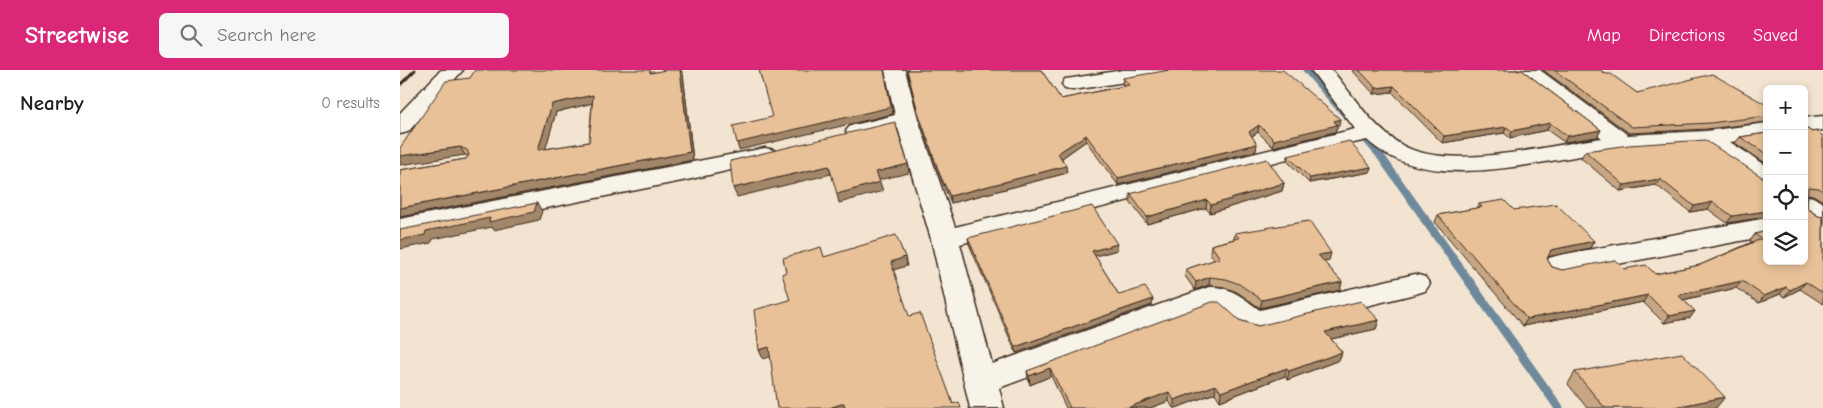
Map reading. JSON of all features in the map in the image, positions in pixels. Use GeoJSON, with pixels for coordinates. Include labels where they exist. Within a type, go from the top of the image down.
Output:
{"type":"FeatureCollection","features":[{"type":"Feature","properties":{"kind":"street"},"geometry":{"type":"LineString","coordinates":[[400,127],[453,70]]}},
{"type":"Feature","properties":{"kind":"street"},"geometry":{"type":"LineString","coordinates":[[895,70],[907,119],[945,239],[983,395],[1209,298],[1222,297],[1231,301],[1250,320],[1257,322],[1415,284]]}},
{"type":"Feature","properties":{"kind":"street"},"geometry":{"type":"LineString","coordinates":[[1073,84],[1164,70]]}},
{"type":"Feature","properties":{"kind":"street"},"geometry":{"type":"LineString","coordinates":[[1321,70],[1360,119],[1365,134]]}},
{"type":"Feature","properties":{"kind":"street"},"geometry":{"type":"LineString","coordinates":[[1527,70],[1623,142]]}},
{"type":"Feature","properties":{"kind":"street"},"geometry":{"type":"LineString","coordinates":[[836,137],[907,119]]}},
{"type":"Feature","properties":{"kind":"street"},"geometry":{"type":"LineString","coordinates":[[1808,125],[1823,123]]}},
{"type":"Feature","properties":{"kind":"street"},"geometry":{"type":"LineString","coordinates":[[945,239],[1320,143],[1365,134],[1405,156],[1434,162],[1475,163],[1623,142],[1707,138],[1763,131]]}},
{"type":"Feature","properties":{"kind":"street"},"geometry":{"type":"LineString","coordinates":[[1707,138],[1764,175]]}},
{"type":"Feature","properties":{"kind":"street"},"geometry":{"type":"LineString","coordinates":[[400,228],[686,172],[791,149]]}},
{"type":"Feature","properties":{"kind":"street"},"geometry":{"type":"LineString","coordinates":[[1808,205],[1823,216]]}},
{"type":"Feature","properties":{"kind":"street"},"geometry":{"type":"LineString","coordinates":[[1808,219],[1823,216]]}},
{"type":"Feature","properties":{"kind":"street"},"geometry":{"type":"LineString","coordinates":[[1559,265],[1763,228]]}},
{"type":"Feature","properties":{"kind":"building"},"geometry":{"type":"Polygon","coordinates":[[[475,70],[650,70],[650,73],[680,70],[690,152],[400,208],[400,170],[466,159],[469,155],[467,150],[460,147],[400,156],[400,148],[446,81],[470,78],[475,70]],[[593,95],[552,104],[538,150],[589,142],[593,95]]]}},
{"type":"Feature","properties":{"kind":"building"},"geometry":{"type":"Polygon","coordinates":[[[759,70],[884,70],[891,107],[737,143],[733,126],[772,117],[759,70]]]}},
{"type":"Feature","properties":{"kind":"building"},"geometry":{"type":"Polygon","coordinates":[[[907,70],[1041,70],[1061,99],[1129,85],[1123,78],[1170,70],[1283,70],[1340,119],[1334,121],[1337,125],[1274,140],[1259,125],[1249,132],[1257,144],[1118,178],[1086,135],[1058,153],[1066,166],[950,196],[940,175],[918,112],[907,70]]]}},
{"type":"Feature","properties":{"kind":"building"},"geometry":{"type":"Polygon","coordinates":[[[1359,70],[1522,70],[1601,130],[1567,136],[1550,123],[1512,131],[1506,127],[1444,136],[1394,86],[1376,88],[1359,70]]]}},
{"type":"Feature","properties":{"kind":"building"},"geometry":{"type":"Polygon","coordinates":[[[1554,70],[1600,70],[1606,74],[1611,74],[1637,93],[1712,74],[1763,103],[1763,116],[1710,123],[1632,127],[1554,70]]]}},
{"type":"Feature","properties":{"kind":"building"},"geometry":{"type":"Polygon","coordinates":[[[895,122],[908,164],[876,172],[880,182],[837,194],[829,166],[733,188],[730,161],[895,122]]]}},
{"type":"Feature","properties":{"kind":"building"},"geometry":{"type":"Polygon","coordinates":[[[1808,130],[1812,132],[1816,131],[1823,136],[1823,191],[1819,188],[1808,187],[1808,130]]]}},
{"type":"Feature","properties":{"kind":"building"},"geometry":{"type":"Polygon","coordinates":[[[1763,134],[1763,151],[1740,137],[1763,134]]]}},
{"type":"Feature","properties":{"kind":"building"},"geometry":{"type":"Polygon","coordinates":[[[1705,140],[1763,177],[1763,212],[1732,216],[1713,202],[1694,206],[1660,179],[1624,185],[1585,151],[1629,145],[1705,140]]]}},
{"type":"Feature","properties":{"kind":"building"},"geometry":{"type":"Polygon","coordinates":[[[1349,141],[1371,167],[1310,178],[1288,156],[1349,141]]]}},
{"type":"Feature","properties":{"kind":"building"},"geometry":{"type":"Polygon","coordinates":[[[1267,159],[1284,183],[1211,205],[1207,200],[1147,217],[1130,194],[1267,159]]]}},
{"type":"Feature","properties":{"kind":"building"},"geometry":{"type":"Polygon","coordinates":[[[1504,200],[1514,210],[1556,204],[1594,241],[1551,250],[1547,259],[1552,267],[1562,270],[1615,260],[1624,269],[1646,265],[1655,274],[1700,265],[1761,239],[1755,234],[1763,232],[1763,265],[1808,265],[1808,209],[1818,216],[1823,217],[1823,293],[1806,282],[1790,290],[1786,287],[1764,296],[1742,281],[1678,295],[1695,311],[1669,316],[1648,295],[1527,319],[1438,215],[1482,207],[1479,204],[1504,200]]]}},
{"type":"Feature","properties":{"kind":"building"},"geometry":{"type":"Polygon","coordinates":[[[537,203],[534,212],[489,222],[490,218],[426,231],[425,235],[400,240],[400,230],[537,203]]]}},
{"type":"Feature","properties":{"kind":"building"},"geometry":{"type":"Polygon","coordinates":[[[1092,206],[1117,244],[1092,251],[1119,295],[1145,287],[1153,299],[1015,347],[968,238],[1092,206]]]}},
{"type":"Feature","properties":{"kind":"building"},"geometry":{"type":"Polygon","coordinates":[[[1309,221],[1331,253],[1318,255],[1342,282],[1262,300],[1239,284],[1226,279],[1210,277],[1196,282],[1186,269],[1220,258],[1211,245],[1239,238],[1235,233],[1309,221]]]}},
{"type":"Feature","properties":{"kind":"building"},"geometry":{"type":"Polygon","coordinates":[[[896,235],[905,257],[891,262],[909,316],[920,313],[953,404],[959,402],[961,408],[845,408],[844,403],[829,408],[777,408],[769,347],[759,350],[754,310],[790,300],[782,274],[786,272],[783,258],[821,247],[824,257],[896,235]]]}},
{"type":"Feature","properties":{"kind":"building"},"geometry":{"type":"Polygon","coordinates":[[[1361,301],[1379,320],[1325,332],[1342,352],[1289,371],[1287,368],[1221,392],[1216,385],[1174,400],[1169,392],[1127,408],[1070,408],[1050,368],[1029,376],[1027,371],[1212,302],[1219,302],[1239,320],[1258,326],[1361,301]]]}},
{"type":"Feature","properties":{"kind":"building"},"geometry":{"type":"Polygon","coordinates":[[[1682,353],[1725,397],[1670,408],[1605,408],[1575,372],[1682,353]]]}},
{"type":"Feature","properties":{"kind":"waterway"},"geometry":{"type":"LineString","coordinates":[[1307,70],[1346,115]]}},
{"type":"Feature","properties":{"kind":"waterway"},"geometry":{"type":"LineString","coordinates":[[1361,133],[1379,154],[1425,219]]}},
{"type":"Feature","properties":{"kind":"waterway"},"geometry":{"type":"LineString","coordinates":[[1424,218],[1559,408]]}},
{"type":"Feature","properties":{"kind":"railway"},"geometry":{"type":"LineString","coordinates":[[400,85],[415,70]]}}]}
